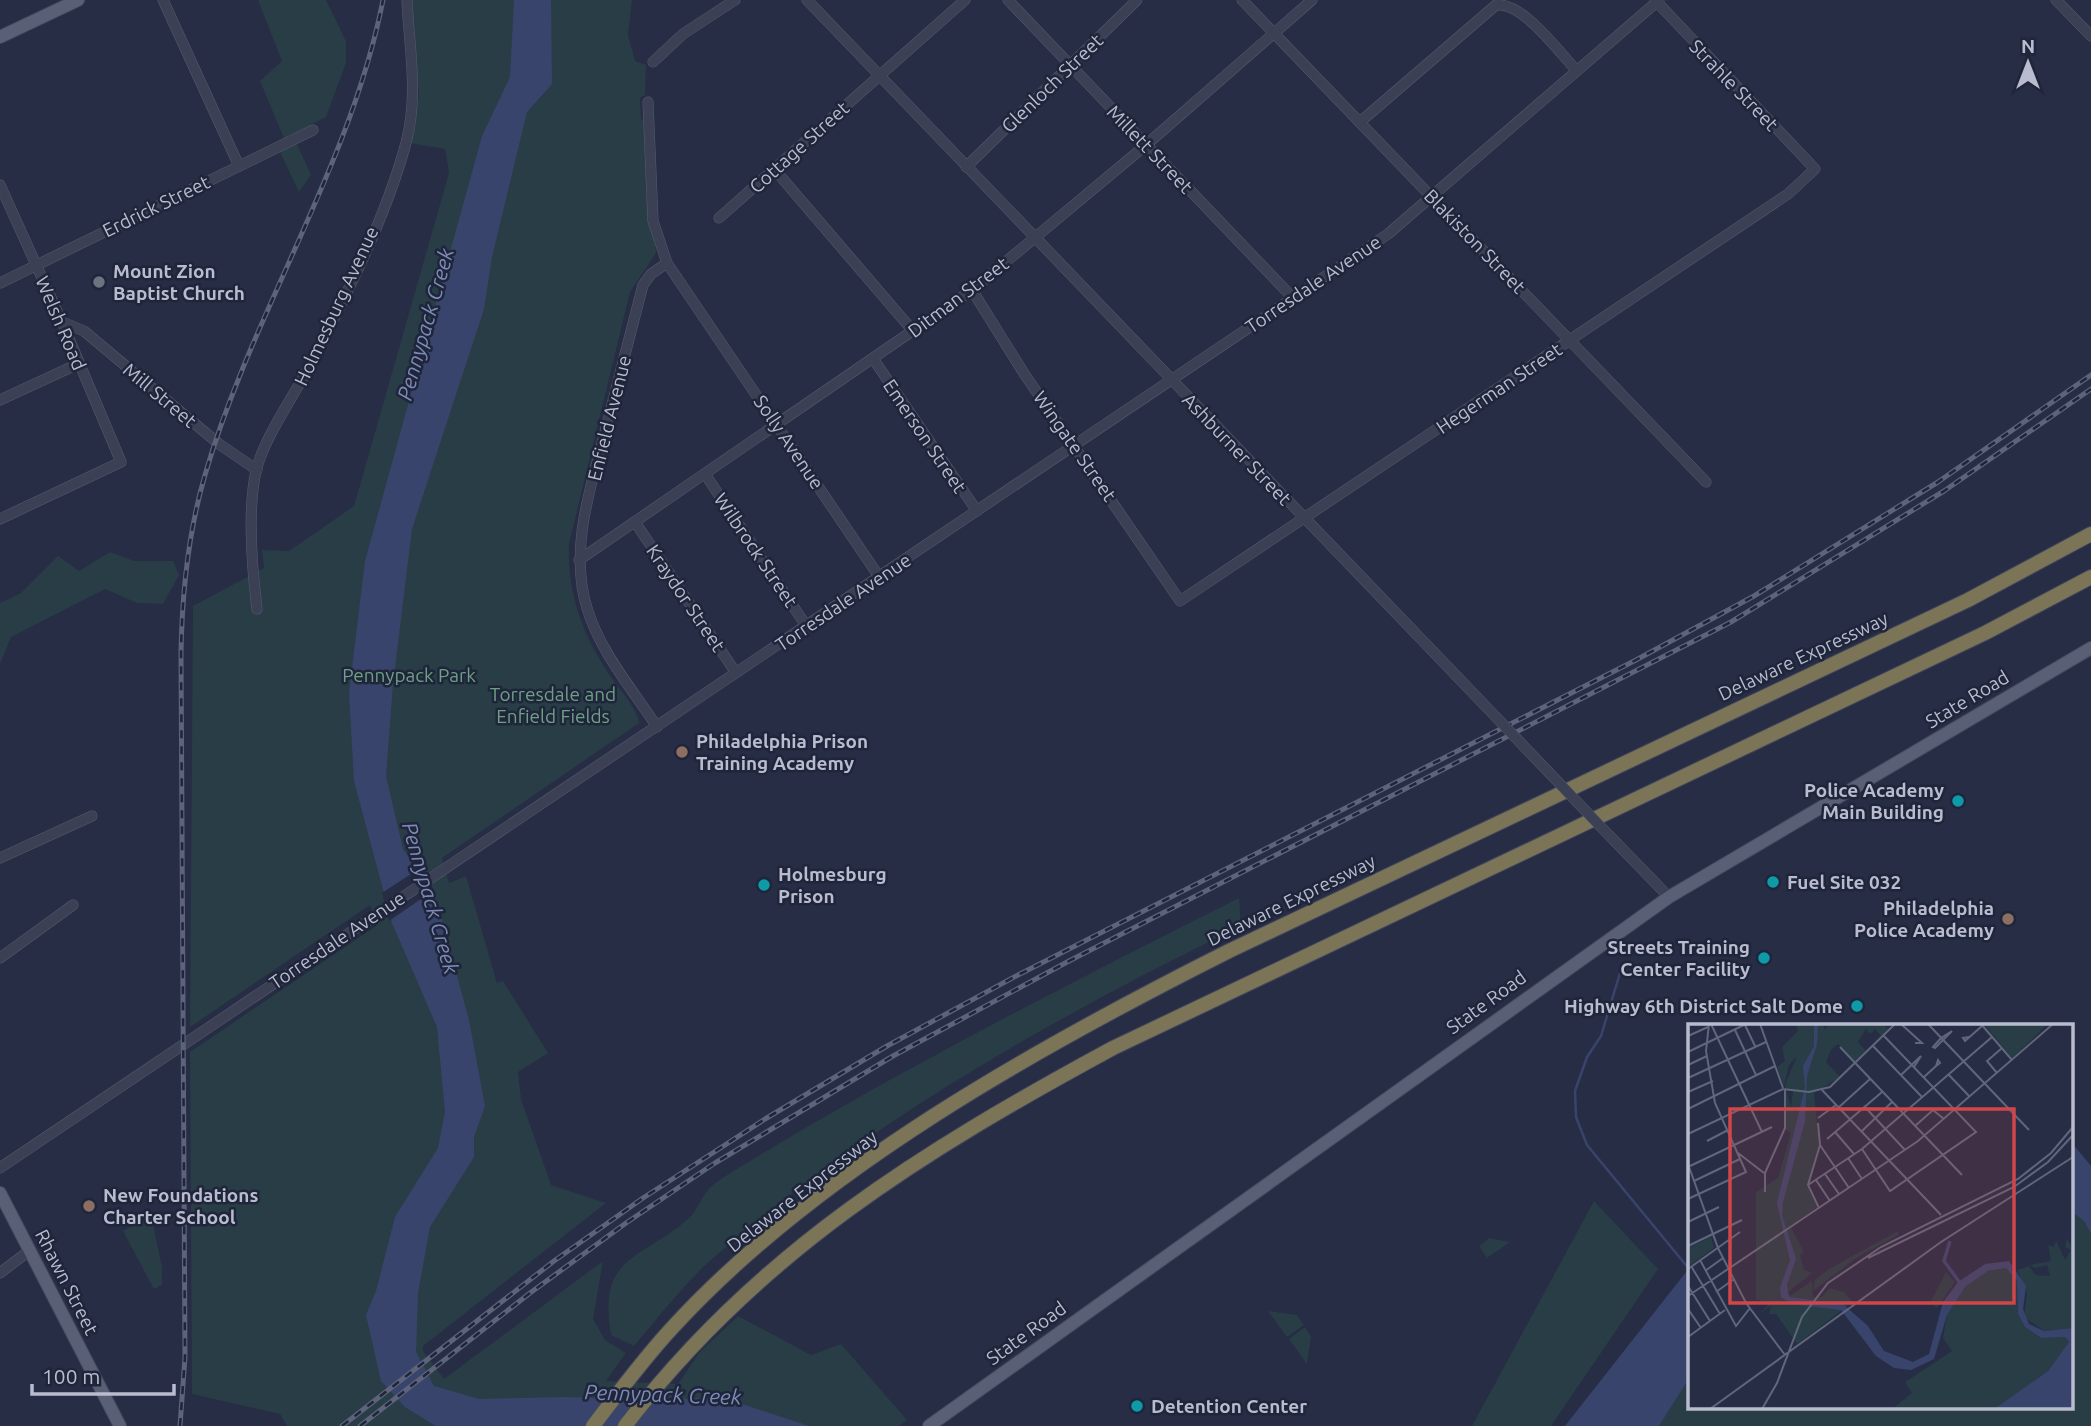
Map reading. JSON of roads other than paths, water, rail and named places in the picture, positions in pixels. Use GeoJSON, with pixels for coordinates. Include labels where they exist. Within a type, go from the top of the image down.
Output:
{"type":"FeatureCollection","features":[{"type":"Feature","properties":{"kind":"highway","name":"Delaware Expressway"},"geometry":{"type":"LineString","coordinates":[[593,1426],[674,1326],[750,1252],[846,1178],[985,1085],[1111,1010],[1546,799],[1968,600],[2091,534]]}},
{"type":"Feature","properties":{"kind":"highway"},"geometry":{"type":"LineString","coordinates":[[625,1426],[706,1329],[771,1269],[864,1196],[952,1138],[1113,1048],[1984,633],[2091,577]]}},
{"type":"Feature","properties":{"kind":"main road"},"geometry":{"type":"LineString","coordinates":[[0,37],[78,0]]}},
{"type":"Feature","properties":{"kind":"main road","name":"State Road"},"geometry":{"type":"LineString","coordinates":[[929,1426],[1669,897],[2091,648]]}},
{"type":"Feature","properties":{"kind":"main road","name":"Rhawn Street"},"geometry":{"type":"LineString","coordinates":[[0,1193],[120,1426]]}},
{"type":"Feature","properties":{"kind":"street"},"geometry":{"type":"LineString","coordinates":[[163,0],[239,166]]}},
{"type":"Feature","properties":{"kind":"street","name":"Holmesburg Avenue"},"geometry":{"type":"LineString","coordinates":[[257,609],[252,567],[257,470],[333,320],[385,200],[406,142],[413,90],[407,0]]}},
{"type":"Feature","properties":{"kind":"street"},"geometry":{"type":"LineString","coordinates":[[653,62],[683,34],[735,0]]}},
{"type":"Feature","properties":{"kind":"street","name":"Ashburner Street"},"geometry":{"type":"LineString","coordinates":[[807,0],[1669,897]]}},
{"type":"Feature","properties":{"kind":"street","name":"Cottage Street"},"geometry":{"type":"LineString","coordinates":[[719,218],[878,74],[965,0]]}},
{"type":"Feature","properties":{"kind":"street","name":"Millett Street"},"geometry":{"type":"LineString","coordinates":[[1007,0],[1293,298]]}},
{"type":"Feature","properties":{"kind":"street","name":"Glenloch Street"},"geometry":{"type":"LineString","coordinates":[[966,167],[1138,0]]}},
{"type":"Feature","properties":{"kind":"street","name":"Blakiston Street"},"geometry":{"type":"LineString","coordinates":[[1242,0],[1706,482]]}},
{"type":"Feature","properties":{"kind":"street","name":"Ditman Street"},"geometry":{"type":"LineString","coordinates":[[579,560],[874,360],[972,290],[1146,145],[1312,0]]}},
{"type":"Feature","properties":{"kind":"street"},"geometry":{"type":"LineString","coordinates":[[2056,0],[2091,36]]}},
{"type":"Feature","properties":{"kind":"street","name":"Torresdale Avenue"},"geometry":{"type":"LineString","coordinates":[[0,1168],[880,578],[1388,233],[1657,1]]}},
{"type":"Feature","properties":{"kind":"street","name":"Strahle Street"},"geometry":{"type":"LineString","coordinates":[[1657,1],[1815,169]]}},
{"type":"Feature","properties":{"kind":"street"},"geometry":{"type":"LineString","coordinates":[[1360,122],[1489,9],[1503,4],[1515,8],[1577,71]]}},
{"type":"Feature","properties":{"kind":"street"},"geometry":{"type":"LineString","coordinates":[[648,102],[653,221],[667,263]]}},
{"type":"Feature","properties":{"kind":"street","name":"Erdrick Street"},"geometry":{"type":"LineString","coordinates":[[0,283],[313,130]]}},
{"type":"Feature","properties":{"kind":"street","name":"Hegerman Street"},"geometry":{"type":"LineString","coordinates":[[1180,600],[1788,194],[1815,169]]}},
{"type":"Feature","properties":{"kind":"street"},"geometry":{"type":"LineString","coordinates":[[775,170],[913,331]]}},
{"type":"Feature","properties":{"kind":"street","name":"Welsh Road"},"geometry":{"type":"LineString","coordinates":[[0,185],[121,462],[0,519]]}},
{"type":"Feature","properties":{"kind":"street","name":"Solly Avenue"},"geometry":{"type":"LineString","coordinates":[[667,263],[880,578]]}},
{"type":"Feature","properties":{"kind":"street","name":"Enfield Avenue"},"geometry":{"type":"LineString","coordinates":[[657,727],[595,629],[582,591],[579,560],[581,537],[596,469],[643,285],[651,274],[667,263]]}},
{"type":"Feature","properties":{"kind":"street","name":"Wingate Street"},"geometry":{"type":"LineString","coordinates":[[972,290],[1025,375],[1076,445],[1180,600]]}},
{"type":"Feature","properties":{"kind":"street","name":"Mill Street"},"geometry":{"type":"LineString","coordinates":[[62,322],[84,331],[219,444],[257,470]]}},
{"type":"Feature","properties":{"kind":"street","name":"Emerson Street"},"geometry":{"type":"LineString","coordinates":[[874,360],[977,512]]}},
{"type":"Feature","properties":{"kind":"street"},"geometry":{"type":"LineString","coordinates":[[0,400],[78,364]]}},
{"type":"Feature","properties":{"kind":"street","name":"Wilbrock Street"},"geometry":{"type":"LineString","coordinates":[[705,474],[807,626]]}},
{"type":"Feature","properties":{"kind":"street","name":"Kraydor Street"},"geometry":{"type":"LineString","coordinates":[[635,522],[737,673]]}},
{"type":"Feature","properties":{"kind":"street"},"geometry":{"type":"LineString","coordinates":[[0,858],[92,816]]}},
{"type":"Feature","properties":{"kind":"street"},"geometry":{"type":"LineString","coordinates":[[0,958],[72,905]]}},
{"type":"Feature","properties":{"kind":"street"},"geometry":{"type":"LineString","coordinates":[[0,1273],[29,1251]]}},
{"type":"Feature","properties":{"kind":"water","name":"Pennypack Creek"},"geometry":{"type":"Polygon","coordinates":[[[514,0],[551,0],[552,84],[527,112],[492,257],[484,309],[412,529],[393,684],[386,776],[403,849],[436,898],[469,1020],[485,1106],[474,1137],[474,1157],[430,1227],[418,1293],[416,1352],[434,1386],[479,1399],[566,1397],[666,1400],[721,1397],[809,1426],[436,1426],[405,1407],[381,1381],[366,1315],[376,1291],[395,1217],[438,1148],[445,1112],[437,1027],[392,923],[354,781],[349,693],[365,561],[482,136],[510,77],[514,0]]]}},
{"type":"Feature","properties":{"kind":"water"},"geometry":{"type":"Polygon","coordinates":[[[2074,1145],[2091,1166],[2091,1234],[2084,1221],[2074,1214],[2074,1145]]]}},
{"type":"Feature","properties":{"kind":"water"},"geometry":{"type":"Polygon","coordinates":[[[1688,1270],[1688,1380],[1659,1426],[1565,1426],[1688,1270]]]}},
{"type":"Feature","properties":{"kind":"waterway"},"geometry":{"type":"LineString","coordinates":[[1620,973],[1601,1036],[1587,1057],[1575,1091],[1576,1117],[1587,1145],[1688,1268]]}},
{"type":"Feature","properties":{"kind":"railway"},"geometry":{"type":"LineString","coordinates":[[180,1426],[185,1357],[181,653],[187,563],[199,497],[225,415],[348,122],[368,62],[383,0]]}},
{"type":"Feature","properties":{"kind":"railway"},"geometry":{"type":"LineString","coordinates":[[342,1426],[554,1261],[643,1198],[765,1119],[887,1046],[1018,975],[1636,660],[1754,596],[1938,482],[2091,375]]}},
{"type":"Feature","properties":{"kind":"railway"},"geometry":{"type":"LineString","coordinates":[[360,1426],[530,1293],[626,1223],[715,1163],[893,1056],[1069,961],[1731,622],[1944,491],[2091,389]]}},
{"type":"Feature","properties":{"kind":"place","name":"Mount Zion Baptist Church"},"geometry":{"type":"Point","coordinates":[99,282]}},
{"type":"Feature","properties":{"kind":"place","name":"Philadelphia Prison Training Academy"},"geometry":{"type":"Point","coordinates":[682,752]}},
{"type":"Feature","properties":{"kind":"place","name":"Police Academy Main Building"},"geometry":{"type":"Point","coordinates":[1958,801]}},
{"type":"Feature","properties":{"kind":"place","name":"Fuel Site 032"},"geometry":{"type":"Point","coordinates":[1773,882]}},
{"type":"Feature","properties":{"kind":"place","name":"Holmesburg Prison"},"geometry":{"type":"Point","coordinates":[764,885]}},
{"type":"Feature","properties":{"kind":"place","name":"Philadelphia Police Academy"},"geometry":{"type":"Point","coordinates":[2008,919]}},
{"type":"Feature","properties":{"kind":"place","name":"Streets Training Center Facility"},"geometry":{"type":"Point","coordinates":[1764,958]}},
{"type":"Feature","properties":{"kind":"place","name":"Highway 6th District Salt Dome"},"geometry":{"type":"Point","coordinates":[1857,1006]}},
{"type":"Feature","properties":{"kind":"place","name":"New Foundations Charter School"},"geometry":{"type":"Point","coordinates":[89,1206]}},
{"type":"Feature","properties":{"kind":"place","name":"Detention Center"},"geometry":{"type":"Point","coordinates":[1137,1406]}},
{"type":"Feature","properties":{"kind":"park label","name":"Pennypack Park"},"geometry":{"type":"Point","coordinates":[409,675]}},
{"type":"Feature","properties":{"kind":"park label","name":"Torresdale and Enfield Fields"},"geometry":{"type":"Point","coordinates":[553,705]}}]}
